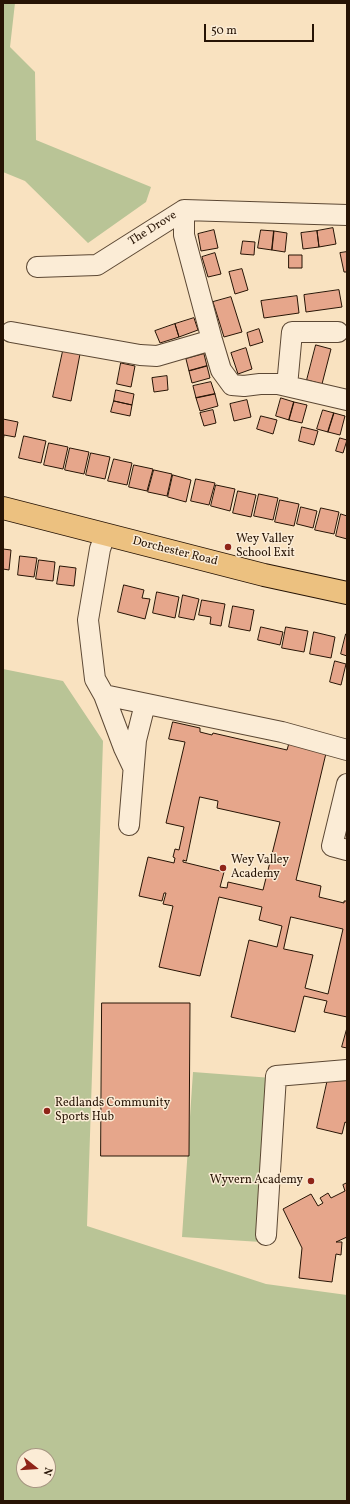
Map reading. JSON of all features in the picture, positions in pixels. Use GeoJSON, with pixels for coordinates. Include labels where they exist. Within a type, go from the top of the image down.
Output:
{"type":"FeatureCollection","features":[{"type":"Feature","properties":{"kind":"main road","name":"Dorchester Road"},"geometry":{"type":"LineString","coordinates":[[3,508],[264,575],[347,593]]}},
{"type":"Feature","properties":{"kind":"street","name":"The Drove"},"geometry":{"type":"LineString","coordinates":[[37,267],[97,265],[184,210],[347,215]]}},
{"type":"Feature","properties":{"kind":"street"},"geometry":{"type":"LineString","coordinates":[[184,210],[184,235],[212,340],[221,370],[232,385],[244,386],[278,384],[347,400]]}},
{"type":"Feature","properties":{"kind":"street"},"geometry":{"type":"LineString","coordinates":[[11,332],[140,355],[157,356],[212,340]]}},
{"type":"Feature","properties":{"kind":"street"},"geometry":{"type":"LineString","coordinates":[[287,386],[292,332],[338,332]]}},
{"type":"Feature","properties":{"kind":"street"},"geometry":{"type":"LineString","coordinates":[[104,534],[88,620],[95,679],[104,695],[124,748],[134,769]]}},
{"type":"Feature","properties":{"kind":"street"},"geometry":{"type":"LineString","coordinates":[[104,695],[282,732],[347,750]]}},
{"type":"Feature","properties":{"kind":"street"},"geometry":{"type":"LineString","coordinates":[[129,825],[136,740],[145,704]]}},
{"type":"Feature","properties":{"kind":"street"},"geometry":{"type":"LineString","coordinates":[[347,784],[343,815],[332,846],[347,850]]}},
{"type":"Feature","properties":{"kind":"street"},"geometry":{"type":"LineString","coordinates":[[266,1235],[276,1076],[347,1070]]}},
{"type":"Feature","properties":{"kind":"green space"},"geometry":{"type":"Polygon","coordinates":[[[3,3],[15,3],[10,47],[35,72],[36,140],[151,187],[146,202],[88,243],[25,181],[3,172],[3,3]]]}},
{"type":"Feature","properties":{"kind":"green space"},"geometry":{"type":"Polygon","coordinates":[[[3,669],[63,681],[103,741],[87,1226],[266,1284],[347,1295],[347,1501],[3,1501],[3,669]]]}},
{"type":"Feature","properties":{"kind":"green space"},"geometry":{"type":"Polygon","coordinates":[[[193,1072],[272,1078],[261,1242],[182,1237],[193,1072]]]}},
{"type":"Feature","properties":{"kind":"building"},"geometry":{"type":"Polygon","coordinates":[[[333,228],[336,244],[319,247],[317,231],[333,228]]]}},
{"type":"Feature","properties":{"kind":"building"},"geometry":{"type":"Polygon","coordinates":[[[214,230],[218,248],[201,251],[198,234],[214,230]]]}},
{"type":"Feature","properties":{"kind":"building"},"geometry":{"type":"Polygon","coordinates":[[[261,230],[274,231],[272,250],[258,248],[261,230]]]}},
{"type":"Feature","properties":{"kind":"building"},"geometry":{"type":"Polygon","coordinates":[[[274,231],[287,233],[285,252],[272,250],[274,231]]]}},
{"type":"Feature","properties":{"kind":"building"},"geometry":{"type":"Polygon","coordinates":[[[317,231],[319,247],[303,249],[301,233],[317,231]]]}},
{"type":"Feature","properties":{"kind":"building"},"geometry":{"type":"Polygon","coordinates":[[[243,241],[255,242],[254,255],[241,254],[243,241]]]}},
{"type":"Feature","properties":{"kind":"building"},"geometry":{"type":"Polygon","coordinates":[[[347,252],[347,272],[344,272],[340,253],[347,252]]]}},
{"type":"Feature","properties":{"kind":"building"},"geometry":{"type":"Polygon","coordinates":[[[215,253],[221,274],[208,277],[202,257],[215,253]]]}},
{"type":"Feature","properties":{"kind":"building"},"geometry":{"type":"Polygon","coordinates":[[[289,255],[302,255],[302,268],[289,268],[289,255]]]}},
{"type":"Feature","properties":{"kind":"building"},"geometry":{"type":"Polygon","coordinates":[[[242,269],[248,290],[235,294],[229,272],[242,269]]]}},
{"type":"Feature","properties":{"kind":"building"},"geometry":{"type":"Polygon","coordinates":[[[339,290],[342,307],[306,312],[304,295],[339,290]]]}},
{"type":"Feature","properties":{"kind":"building"},"geometry":{"type":"Polygon","coordinates":[[[297,296],[299,313],[264,318],[261,301],[297,296]]]}},
{"type":"Feature","properties":{"kind":"building"},"geometry":{"type":"Polygon","coordinates":[[[231,297],[242,332],[224,337],[213,302],[231,297]]]}},
{"type":"Feature","properties":{"kind":"building"},"geometry":{"type":"Polygon","coordinates":[[[194,318],[198,330],[179,337],[175,324],[194,318]]]}},
{"type":"Feature","properties":{"kind":"building"},"geometry":{"type":"Polygon","coordinates":[[[175,324],[179,337],[160,343],[155,331],[175,324]]]}},
{"type":"Feature","properties":{"kind":"building"},"geometry":{"type":"Polygon","coordinates":[[[259,329],[263,342],[250,346],[247,333],[259,329]]]}},
{"type":"Feature","properties":{"kind":"building"},"geometry":{"type":"Polygon","coordinates":[[[316,345],[331,349],[322,384],[307,380],[316,345]]]}},
{"type":"Feature","properties":{"kind":"building"},"geometry":{"type":"Polygon","coordinates":[[[246,348],[252,369],[238,374],[231,353],[246,348]]]}},
{"type":"Feature","properties":{"kind":"building"},"geometry":{"type":"Polygon","coordinates":[[[63,351],[80,354],[71,401],[53,397],[63,351]]]}},
{"type":"Feature","properties":{"kind":"building"},"geometry":{"type":"Polygon","coordinates":[[[204,354],[207,366],[189,371],[186,359],[204,354]]]}},
{"type":"Feature","properties":{"kind":"building"},"geometry":{"type":"Polygon","coordinates":[[[121,363],[135,366],[131,387],[117,384],[121,363]]]}},
{"type":"Feature","properties":{"kind":"building"},"geometry":{"type":"Polygon","coordinates":[[[207,366],[210,378],[192,383],[189,371],[207,366]]]}},
{"type":"Feature","properties":{"kind":"building"},"geometry":{"type":"Polygon","coordinates":[[[167,376],[168,390],[154,392],[152,378],[167,376]]]}},
{"type":"Feature","properties":{"kind":"building"},"geometry":{"type":"Polygon","coordinates":[[[211,382],[215,394],[196,398],[193,386],[211,382]]]}},
{"type":"Feature","properties":{"kind":"building"},"geometry":{"type":"Polygon","coordinates":[[[116,390],[134,394],[132,405],[114,401],[116,390]]]}},
{"type":"Feature","properties":{"kind":"building"},"geometry":{"type":"Polygon","coordinates":[[[215,394],[218,406],[200,411],[196,398],[215,394]]]}},
{"type":"Feature","properties":{"kind":"building"},"geometry":{"type":"Polygon","coordinates":[[[281,398],[294,402],[289,420],[276,416],[281,398]]]}},
{"type":"Feature","properties":{"kind":"building"},"geometry":{"type":"Polygon","coordinates":[[[247,400],[251,417],[234,421],[230,404],[247,400]]]}},
{"type":"Feature","properties":{"kind":"building"},"geometry":{"type":"Polygon","coordinates":[[[114,401],[132,405],[130,416],[111,412],[114,401]]]}},
{"type":"Feature","properties":{"kind":"building"},"geometry":{"type":"Polygon","coordinates":[[[294,402],[307,405],[302,423],[289,420],[294,402]]]}},
{"type":"Feature","properties":{"kind":"building"},"geometry":{"type":"Polygon","coordinates":[[[213,410],[216,423],[204,426],[200,413],[213,410]]]}},
{"type":"Feature","properties":{"kind":"building"},"geometry":{"type":"Polygon","coordinates":[[[323,410],[334,413],[328,432],[317,429],[323,410]]]}},
{"type":"Feature","properties":{"kind":"building"},"geometry":{"type":"Polygon","coordinates":[[[334,413],[345,416],[340,435],[328,432],[334,413]]]}},
{"type":"Feature","properties":{"kind":"building"},"geometry":{"type":"Polygon","coordinates":[[[261,416],[277,420],[273,434],[257,429],[261,416]]]}},
{"type":"Feature","properties":{"kind":"building"},"geometry":{"type":"Polygon","coordinates":[[[3,419],[18,422],[15,437],[4,435],[3,442],[3,419]]]}},
{"type":"Feature","properties":{"kind":"building"},"geometry":{"type":"Polygon","coordinates":[[[302,427],[318,431],[314,445],[299,441],[302,427]]]}},
{"type":"Feature","properties":{"kind":"building"},"geometry":{"type":"Polygon","coordinates":[[[24,436],[46,441],[41,463],[19,458],[24,436]]]}},
{"type":"Feature","properties":{"kind":"building"},"geometry":{"type":"Polygon","coordinates":[[[340,438],[347,440],[343,453],[336,451],[340,438]]]}},
{"type":"Feature","properties":{"kind":"building"},"geometry":{"type":"Polygon","coordinates":[[[49,443],[68,447],[63,469],[44,465],[49,443]]]}},
{"type":"Feature","properties":{"kind":"building"},"geometry":{"type":"Polygon","coordinates":[[[70,448],[89,452],[84,474],[65,470],[70,448]]]}},
{"type":"Feature","properties":{"kind":"building"},"geometry":{"type":"Polygon","coordinates":[[[91,453],[110,457],[105,479],[86,475],[91,453]]]}},
{"type":"Feature","properties":{"kind":"building"},"geometry":{"type":"Polygon","coordinates":[[[114,459],[132,463],[127,485],[108,481],[114,459]]]}},
{"type":"Feature","properties":{"kind":"building"},"geometry":{"type":"Polygon","coordinates":[[[134,465],[153,469],[147,491],[129,487],[134,465]]]}},
{"type":"Feature","properties":{"kind":"building"},"geometry":{"type":"Polygon","coordinates":[[[154,470],[172,474],[167,496],[148,492],[154,470]]]}},
{"type":"Feature","properties":{"kind":"building"},"geometry":{"type":"Polygon","coordinates":[[[173,475],[191,480],[186,502],[168,497],[173,475]]]}},
{"type":"Feature","properties":{"kind":"building"},"geometry":{"type":"Polygon","coordinates":[[[196,479],[215,483],[209,505],[191,501],[196,479]]]}},
{"type":"Feature","properties":{"kind":"building"},"geometry":{"type":"Polygon","coordinates":[[[216,485],[235,489],[230,511],[211,506],[216,485]]]}},
{"type":"Feature","properties":{"kind":"building"},"geometry":{"type":"Polygon","coordinates":[[[238,491],[256,495],[251,517],[233,513],[238,491]]]}},
{"type":"Feature","properties":{"kind":"building"},"geometry":{"type":"Polygon","coordinates":[[[259,494],[278,498],[273,520],[254,516],[259,494]]]}},
{"type":"Feature","properties":{"kind":"building"},"geometry":{"type":"Polygon","coordinates":[[[280,500],[299,504],[294,526],[275,522],[280,500]]]}},
{"type":"Feature","properties":{"kind":"building"},"geometry":{"type":"Polygon","coordinates":[[[301,507],[317,511],[313,528],[297,524],[301,507]]]}},
{"type":"Feature","properties":{"kind":"building"},"geometry":{"type":"Polygon","coordinates":[[[321,508],[339,512],[334,534],[315,530],[321,508]]]}},
{"type":"Feature","properties":{"kind":"building"},"geometry":{"type":"Polygon","coordinates":[[[341,514],[347,516],[347,539],[336,536],[341,514]]]}},
{"type":"Feature","properties":{"kind":"building"},"geometry":{"type":"Polygon","coordinates":[[[3,549],[11,550],[9,570],[3,569],[3,549]]]}},
{"type":"Feature","properties":{"kind":"building"},"geometry":{"type":"Polygon","coordinates":[[[20,556],[37,558],[34,577],[18,575],[20,556]]]}},
{"type":"Feature","properties":{"kind":"building"},"geometry":{"type":"Polygon","coordinates":[[[39,560],[55,562],[53,581],[36,579],[39,560]]]}},
{"type":"Feature","properties":{"kind":"building"},"geometry":{"type":"Polygon","coordinates":[[[60,566],[76,568],[74,586],[57,584],[60,566]]]}},
{"type":"Feature","properties":{"kind":"building"},"geometry":{"type":"Polygon","coordinates":[[[124,585],[144,590],[142,598],[150,599],[145,619],[118,612],[124,585]]]}},
{"type":"Feature","properties":{"kind":"building"},"geometry":{"type":"Polygon","coordinates":[[[157,592],[179,597],[175,618],[153,613],[157,592]]]}},
{"type":"Feature","properties":{"kind":"building"},"geometry":{"type":"Polygon","coordinates":[[[183,595],[199,599],[194,620],[179,617],[183,595]]]}},
{"type":"Feature","properties":{"kind":"building"},"geometry":{"type":"Polygon","coordinates":[[[202,600],[225,604],[221,626],[210,624],[211,617],[199,615],[202,600]]]}},
{"type":"Feature","properties":{"kind":"building"},"geometry":{"type":"Polygon","coordinates":[[[233,606],[254,610],[250,631],[229,627],[233,606]]]}},
{"type":"Feature","properties":{"kind":"building"},"geometry":{"type":"Polygon","coordinates":[[[261,627],[283,632],[280,645],[258,640],[261,627]]]}},
{"type":"Feature","properties":{"kind":"building"},"geometry":{"type":"Polygon","coordinates":[[[286,627],[308,631],[304,652],[282,648],[286,627]]]}},
{"type":"Feature","properties":{"kind":"building"},"geometry":{"type":"Polygon","coordinates":[[[314,632],[335,637],[331,658],[310,654],[314,632]]]}},
{"type":"Feature","properties":{"kind":"building"},"geometry":{"type":"Polygon","coordinates":[[[347,634],[347,656],[341,654],[347,634]]]}},
{"type":"Feature","properties":{"kind":"building"},"geometry":{"type":"Polygon","coordinates":[[[335,661],[346,664],[341,685],[330,682],[335,661]]]}},
{"type":"Feature","properties":{"kind":"building"},"geometry":{"type":"Polygon","coordinates":[[[173,722],[200,728],[200,732],[212,735],[213,733],[287,750],[289,743],[327,749],[296,880],[321,886],[319,897],[344,903],[344,901],[347,901],[347,1017],[324,1012],[327,1001],[304,996],[295,1032],[231,1017],[249,940],[277,947],[282,926],[259,920],[262,907],[219,897],[200,976],[159,967],[173,906],[163,904],[166,893],[164,893],[162,901],[139,896],[148,857],[174,863],[175,858],[173,857],[175,849],[179,850],[184,827],[166,823],[185,742],[169,739],[173,722]],[[200,797],[186,861],[183,860],[183,862],[224,872],[220,887],[227,888],[228,882],[263,890],[280,822],[217,808],[218,801],[200,797]],[[291,917],[284,949],[313,955],[305,988],[328,994],[343,929],[291,917]]]}},
{"type":"Feature","properties":{"kind":"building"},"geometry":{"type":"Polygon","coordinates":[[[102,1003],[190,1003],[189,1156],[101,1156],[102,1003]]]}},
{"type":"Feature","properties":{"kind":"building"},"geometry":{"type":"Polygon","coordinates":[[[347,1028],[347,1048],[342,1047],[347,1028]]]}},
{"type":"Feature","properties":{"kind":"building"},"geometry":{"type":"Polygon","coordinates":[[[329,1074],[347,1078],[347,1123],[345,1122],[342,1134],[317,1128],[329,1074]]]}},
{"type":"Feature","properties":{"kind":"building"},"geometry":{"type":"Polygon","coordinates":[[[347,1183],[347,1237],[336,1242],[342,1242],[341,1255],[336,1254],[332,1282],[299,1278],[302,1248],[283,1209],[311,1194],[318,1206],[323,1203],[320,1198],[328,1193],[331,1198],[345,1191],[343,1185],[347,1183]]]}},
{"type":"Feature","properties":{"kind":"place","name":"Wey Valley School Exit"},"geometry":{"type":"Point","coordinates":[228,547]}},
{"type":"Feature","properties":{"kind":"place","name":"Wey Valley Academy"},"geometry":{"type":"Point","coordinates":[223,868]}},
{"type":"Feature","properties":{"kind":"place","name":"Redlands Community Sports Hub"},"geometry":{"type":"Point","coordinates":[47,1111]}},
{"type":"Feature","properties":{"kind":"place","name":"Wyvern Academy"},"geometry":{"type":"Point","coordinates":[311,1181]}}]}
